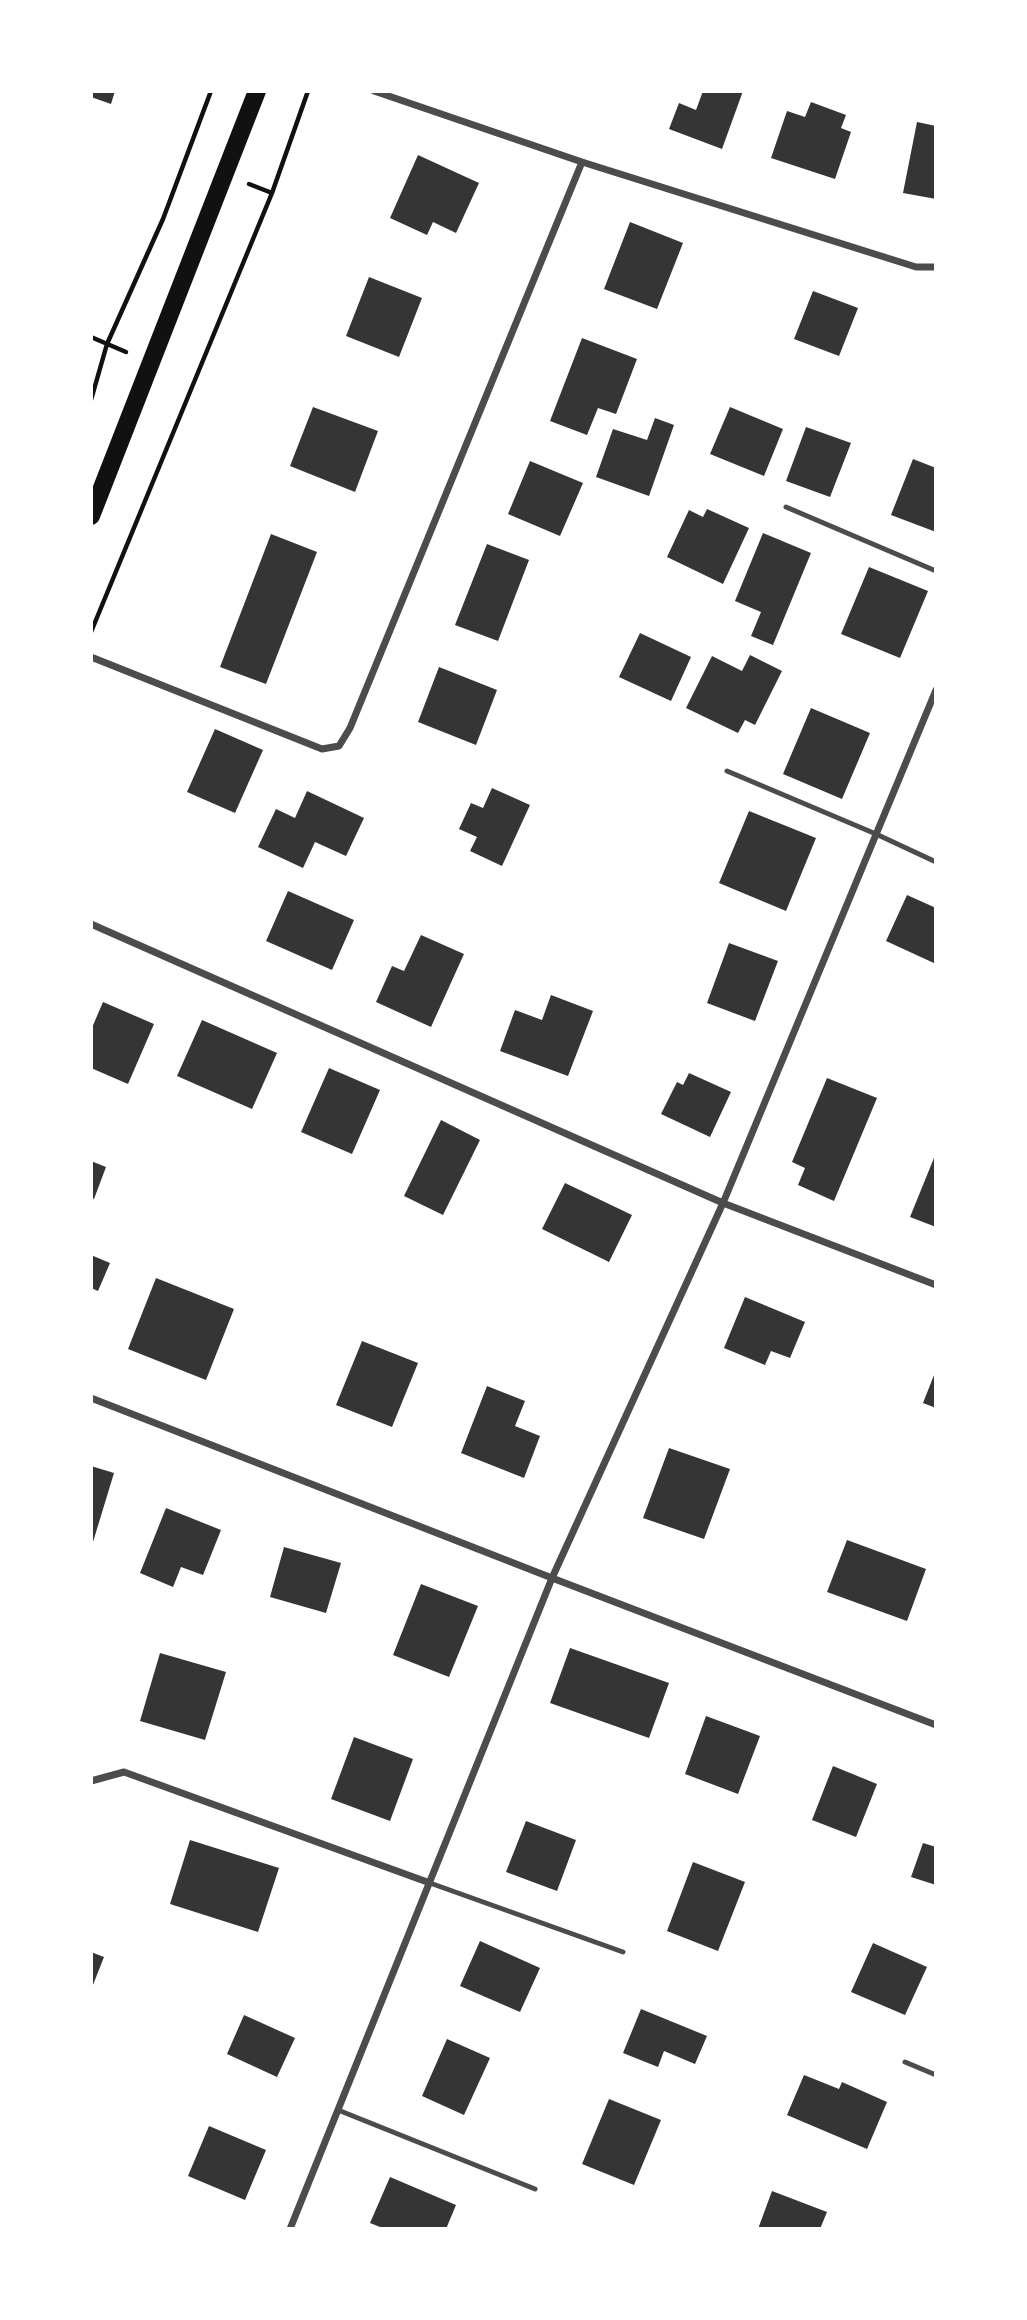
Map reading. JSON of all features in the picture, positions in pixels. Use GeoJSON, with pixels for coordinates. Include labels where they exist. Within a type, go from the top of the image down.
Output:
{"type":"FeatureCollection","features":[{"type":"Feature","properties":{"kind":"main road"},"geometry":{"type":"LineString","coordinates":[[91,516],[257,91]]}},
{"type":"Feature","properties":{"kind":"street"},"geometry":{"type":"LineString","coordinates":[[374,91],[582,162],[916,267],[936,267]]}},
{"type":"Feature","properties":{"kind":"street"},"geometry":{"type":"LineString","coordinates":[[91,657],[322,749],[339,746],[350,728],[582,162]]}},
{"type":"Feature","properties":{"kind":"street"},"geometry":{"type":"LineString","coordinates":[[290,2229],[552,1578],[723,1203],[936,690]]}},
{"type":"Feature","properties":{"kind":"street"},"geometry":{"type":"LineString","coordinates":[[91,924],[723,1203],[936,1285]]}},
{"type":"Feature","properties":{"kind":"street"},"geometry":{"type":"LineString","coordinates":[[91,1398],[936,1725]]}},
{"type":"Feature","properties":{"kind":"street"},"geometry":{"type":"LineString","coordinates":[[91,1781],[124,1772],[430,1882]]}},
{"type":"Feature","properties":{"kind":"lane"},"geometry":{"type":"LineString","coordinates":[[786,507],[936,571]]}},
{"type":"Feature","properties":{"kind":"lane"},"geometry":{"type":"LineString","coordinates":[[727,771],[936,862]]}},
{"type":"Feature","properties":{"kind":"lane"},"geometry":{"type":"LineString","coordinates":[[430,1882],[623,1952]]}},
{"type":"Feature","properties":{"kind":"lane"},"geometry":{"type":"LineString","coordinates":[[905,2063],[936,2075]]}},
{"type":"Feature","properties":{"kind":"lane"},"geometry":{"type":"LineString","coordinates":[[338,2110],[535,2189]]}},
{"type":"Feature","properties":{"kind":"path"},"geometry":{"type":"LineString","coordinates":[[91,400],[107,344],[163,219],[211,91]]}},
{"type":"Feature","properties":{"kind":"path"},"geometry":{"type":"LineString","coordinates":[[91,632],[272,193]]}},
{"type":"Feature","properties":{"kind":"path"},"geometry":{"type":"LineString","coordinates":[[91,338],[151,363]]}},
{"type":"Feature","properties":{"kind":"building"},"geometry":{"type":"Polygon","coordinates":[[[91,91],[115,91],[111,104],[91,97],[91,91]]]}},
{"type":"Feature","properties":{"kind":"building"},"geometry":{"type":"Polygon","coordinates":[[[703,91],[743,91],[722,149],[669,129],[679,103],[696,110],[703,91]]]}},
{"type":"Feature","properties":{"kind":"building"},"geometry":{"type":"Polygon","coordinates":[[[811,102],[846,115],[841,128],[851,132],[835,179],[771,158],[787,111],[805,117],[811,102]]]}},
{"type":"Feature","properties":{"kind":"building"},"geometry":{"type":"Polygon","coordinates":[[[917,122],[936,126],[936,199],[903,193],[917,122]]]}},
{"type":"Feature","properties":{"kind":"building"},"geometry":{"type":"Polygon","coordinates":[[[418,155],[479,183],[456,233],[433,222],[427,235],[390,218],[418,155]]]}},
{"type":"Feature","properties":{"kind":"building"},"geometry":{"type":"Polygon","coordinates":[[[630,222],[683,243],[657,309],[604,289],[630,222]]]}},
{"type":"Feature","properties":{"kind":"building"},"geometry":{"type":"Polygon","coordinates":[[[369,277],[422,298],[399,357],[346,336],[369,277]]]}},
{"type":"Feature","properties":{"kind":"building"},"geometry":{"type":"Polygon","coordinates":[[[813,291],[858,308],[839,356],[794,339],[813,291]]]}},
{"type":"Feature","properties":{"kind":"building"},"geometry":{"type":"Polygon","coordinates":[[[582,338],[637,359],[616,414],[598,408],[587,435],[550,421],[582,338]]]}},
{"type":"Feature","properties":{"kind":"building"},"geometry":{"type":"Polygon","coordinates":[[[313,407],[378,431],[355,492],[290,466],[313,407]]]}},
{"type":"Feature","properties":{"kind":"building"},"geometry":{"type":"Polygon","coordinates":[[[730,407],[783,429],[764,476],[710,454],[730,407]]]}},
{"type":"Feature","properties":{"kind":"building"},"geometry":{"type":"Polygon","coordinates":[[[655,418],[674,425],[649,496],[596,477],[613,429],[647,440],[655,418]]]}},
{"type":"Feature","properties":{"kind":"building"},"geometry":{"type":"Polygon","coordinates":[[[806,427],[851,443],[830,497],[786,481],[806,427]]]}},
{"type":"Feature","properties":{"kind":"building"},"geometry":{"type":"Polygon","coordinates":[[[913,459],[936,468],[936,532],[891,515],[913,459]]]}},
{"type":"Feature","properties":{"kind":"building"},"geometry":{"type":"Polygon","coordinates":[[[530,461],[583,483],[560,536],[508,514],[530,461]]]}},
{"type":"Feature","properties":{"kind":"building"},"geometry":{"type":"Polygon","coordinates":[[[707,509],[749,528],[723,584],[667,557],[689,510],[703,517],[707,509]]]}},
{"type":"Feature","properties":{"kind":"building"},"geometry":{"type":"Polygon","coordinates":[[[763,533],[811,553],[773,645],[751,636],[761,612],[735,601],[763,533]]]}},
{"type":"Feature","properties":{"kind":"building"},"geometry":{"type":"Polygon","coordinates":[[[271,534],[317,552],[266,684],[220,667],[271,534]]]}},
{"type":"Feature","properties":{"kind":"building"},"geometry":{"type":"Polygon","coordinates":[[[487,544],[529,560],[498,641],[455,625],[487,544]]]}},
{"type":"Feature","properties":{"kind":"building"},"geometry":{"type":"Polygon","coordinates":[[[869,567],[928,591],[900,658],[841,634],[869,567]]]}},
{"type":"Feature","properties":{"kind":"building"},"geometry":{"type":"Polygon","coordinates":[[[640,633],[691,657],[671,701],[619,677],[640,633]]]}},
{"type":"Feature","properties":{"kind":"building"},"geometry":{"type":"Polygon","coordinates":[[[750,655],[782,671],[755,725],[745,720],[738,733],[686,708],[712,656],[742,671],[750,655]]]}},
{"type":"Feature","properties":{"kind":"building"},"geometry":{"type":"Polygon","coordinates":[[[439,667],[497,690],[476,745],[418,722],[439,667]]]}},
{"type":"Feature","properties":{"kind":"building"},"geometry":{"type":"Polygon","coordinates":[[[811,708],[870,733],[842,799],[783,774],[811,708]]]}},
{"type":"Feature","properties":{"kind":"building"},"geometry":{"type":"Polygon","coordinates":[[[215,729],[263,750],[235,813],[187,792],[215,729]]]}},
{"type":"Feature","properties":{"kind":"building"},"geometry":{"type":"Polygon","coordinates":[[[492,788],[530,805],[502,866],[470,851],[477,837],[459,829],[471,803],[483,808],[492,788]]]}},
{"type":"Feature","properties":{"kind":"building"},"geometry":{"type":"Polygon","coordinates":[[[307,791],[364,818],[346,856],[315,842],[303,868],[258,847],[276,809],[295,818],[307,791]]]}},
{"type":"Feature","properties":{"kind":"building"},"geometry":{"type":"Polygon","coordinates":[[[749,811],[816,838],[786,911],[719,883],[749,811]]]}},
{"type":"Feature","properties":{"kind":"building"},"geometry":{"type":"Polygon","coordinates":[[[288,891],[354,920],[332,970],[266,941],[288,891]]]}},
{"type":"Feature","properties":{"kind":"building"},"geometry":{"type":"Polygon","coordinates":[[[907,895],[936,908],[936,964],[886,941],[907,895]]]}},
{"type":"Feature","properties":{"kind":"building"},"geometry":{"type":"Polygon","coordinates":[[[421,935],[464,954],[431,1027],[376,1002],[392,966],[404,971],[421,935]]]}},
{"type":"Feature","properties":{"kind":"building"},"geometry":{"type":"Polygon","coordinates":[[[729,943],[778,961],[755,1021],[707,1003],[729,943]]]}},
{"type":"Feature","properties":{"kind":"building"},"geometry":{"type":"Polygon","coordinates":[[[551,995],[593,1011],[568,1076],[500,1051],[515,1010],[542,1020],[551,995]]]}},
{"type":"Feature","properties":{"kind":"building"},"geometry":{"type":"Polygon","coordinates":[[[103,1002],[154,1024],[128,1084],[91,1068],[91,1030],[103,1002]]]}},
{"type":"Feature","properties":{"kind":"building"},"geometry":{"type":"Polygon","coordinates":[[[202,1020],[277,1053],[252,1109],[177,1076],[202,1020]]]}},
{"type":"Feature","properties":{"kind":"building"},"geometry":{"type":"Polygon","coordinates":[[[329,1068],[380,1090],[352,1154],[301,1132],[329,1068]]]}},
{"type":"Feature","properties":{"kind":"building"},"geometry":{"type":"Polygon","coordinates":[[[689,1073],[731,1092],[710,1137],[661,1114],[677,1082],[683,1085],[689,1073]]]}},
{"type":"Feature","properties":{"kind":"building"},"geometry":{"type":"Polygon","coordinates":[[[827,1078],[877,1098],[834,1201],[798,1185],[805,1168],[792,1162],[827,1078]]]}},
{"type":"Feature","properties":{"kind":"building"},"geometry":{"type":"Polygon","coordinates":[[[441,1120],[480,1140],[443,1215],[404,1196],[441,1120]]]}},
{"type":"Feature","properties":{"kind":"building"},"geometry":{"type":"Polygon","coordinates":[[[936,1153],[936,1227],[910,1217],[936,1153]]]}},
{"type":"Feature","properties":{"kind":"building"},"geometry":{"type":"Polygon","coordinates":[[[91,1161],[106,1167],[94,1199],[91,1198],[91,1161]]]}},
{"type":"Feature","properties":{"kind":"building"},"geometry":{"type":"Polygon","coordinates":[[[565,1183],[632,1215],[609,1262],[542,1229],[565,1183]]]}},
{"type":"Feature","properties":{"kind":"building"},"geometry":{"type":"Polygon","coordinates":[[[91,1255],[110,1263],[98,1291],[91,1288],[91,1255]]]}},
{"type":"Feature","properties":{"kind":"building"},"geometry":{"type":"Polygon","coordinates":[[[156,1278],[234,1309],[206,1380],[128,1349],[156,1278]]]}},
{"type":"Feature","properties":{"kind":"building"},"geometry":{"type":"Polygon","coordinates":[[[745,1297],[805,1322],[790,1358],[771,1351],[765,1365],[724,1348],[745,1297]]]}},
{"type":"Feature","properties":{"kind":"building"},"geometry":{"type":"Polygon","coordinates":[[[362,1341],[418,1363],[392,1427],[336,1405],[362,1341]]]}},
{"type":"Feature","properties":{"kind":"building"},"geometry":{"type":"Polygon","coordinates":[[[936,1370],[936,1408],[923,1403],[936,1370]]]}},
{"type":"Feature","properties":{"kind":"building"},"geometry":{"type":"Polygon","coordinates":[[[487,1386],[525,1401],[515,1426],[540,1436],[524,1478],[461,1453],[487,1386]]]}},
{"type":"Feature","properties":{"kind":"building"},"geometry":{"type":"Polygon","coordinates":[[[669,1448],[730,1469],[704,1539],[643,1518],[669,1448]]]}},
{"type":"Feature","properties":{"kind":"building"},"geometry":{"type":"Polygon","coordinates":[[[91,1466],[114,1473],[93,1542],[91,1541],[91,1466]]]}},
{"type":"Feature","properties":{"kind":"building"},"geometry":{"type":"Polygon","coordinates":[[[166,1508],[221,1530],[203,1575],[181,1567],[173,1587],[140,1573],[166,1508]]]}},
{"type":"Feature","properties":{"kind":"building"},"geometry":{"type":"Polygon","coordinates":[[[847,1540],[926,1569],[907,1621],[827,1592],[847,1540]]]}},
{"type":"Feature","properties":{"kind":"building"},"geometry":{"type":"Polygon","coordinates":[[[284,1547],[341,1563],[326,1613],[270,1597],[284,1547]]]}},
{"type":"Feature","properties":{"kind":"building"},"geometry":{"type":"Polygon","coordinates":[[[421,1584],[478,1606],[449,1677],[393,1655],[421,1584]]]}},
{"type":"Feature","properties":{"kind":"building"},"geometry":{"type":"Polygon","coordinates":[[[570,1648],[669,1683],[649,1738],[550,1703],[570,1648]]]}},
{"type":"Feature","properties":{"kind":"building"},"geometry":{"type":"Polygon","coordinates":[[[160,1653],[226,1672],[205,1740],[140,1721],[160,1653]]]}},
{"type":"Feature","properties":{"kind":"building"},"geometry":{"type":"Polygon","coordinates":[[[706,1716],[760,1736],[738,1794],[685,1774],[706,1716]]]}},
{"type":"Feature","properties":{"kind":"building"},"geometry":{"type":"Polygon","coordinates":[[[354,1737],[413,1759],[390,1821],[331,1799],[354,1737]]]}},
{"type":"Feature","properties":{"kind":"building"},"geometry":{"type":"Polygon","coordinates":[[[833,1766],[877,1784],[856,1837],[812,1820],[833,1766]]]}},
{"type":"Feature","properties":{"kind":"building"},"geometry":{"type":"Polygon","coordinates":[[[526,1821],[576,1840],[557,1891],[506,1872],[526,1821]]]}},
{"type":"Feature","properties":{"kind":"building"},"geometry":{"type":"Polygon","coordinates":[[[190,1840],[279,1868],[258,1932],[170,1904],[190,1840]]]}},
{"type":"Feature","properties":{"kind":"building"},"geometry":{"type":"Polygon","coordinates":[[[923,1843],[936,1847],[936,1885],[911,1877],[923,1843]]]}},
{"type":"Feature","properties":{"kind":"building"},"geometry":{"type":"Polygon","coordinates":[[[693,1862],[745,1882],[718,1951],[667,1931],[693,1862]]]}},
{"type":"Feature","properties":{"kind":"building"},"geometry":{"type":"Polygon","coordinates":[[[480,1941],[540,1968],[520,2012],[460,1986],[480,1941]]]}},
{"type":"Feature","properties":{"kind":"building"},"geometry":{"type":"Polygon","coordinates":[[[873,1943],[927,1967],[905,2015],[851,1992],[873,1943]]]}},
{"type":"Feature","properties":{"kind":"building"},"geometry":{"type":"Polygon","coordinates":[[[91,1952],[104,1957],[91,1990],[91,1952]]]}},
{"type":"Feature","properties":{"kind":"building"},"geometry":{"type":"Polygon","coordinates":[[[641,2009],[707,2036],[695,2064],[664,2051],[658,2067],[623,2053],[641,2009]]]}},
{"type":"Feature","properties":{"kind":"building"},"geometry":{"type":"Polygon","coordinates":[[[244,2015],[295,2038],[277,2077],[227,2054],[244,2015]]]}},
{"type":"Feature","properties":{"kind":"building"},"geometry":{"type":"Polygon","coordinates":[[[447,2039],[490,2058],[464,2115],[422,2096],[447,2039]]]}},
{"type":"Feature","properties":{"kind":"building"},"geometry":{"type":"Polygon","coordinates":[[[804,2075],[839,2089],[842,2082],[887,2102],[867,2149],[787,2115],[804,2075]]]}},
{"type":"Feature","properties":{"kind":"building"},"geometry":{"type":"Polygon","coordinates":[[[609,2099],[661,2120],[634,2185],[582,2164],[609,2099]]]}},
{"type":"Feature","properties":{"kind":"building"},"geometry":{"type":"Polygon","coordinates":[[[209,2126],[266,2150],[245,2200],[188,2176],[209,2126]]]}},
{"type":"Feature","properties":{"kind":"building"},"geometry":{"type":"Polygon","coordinates":[[[390,2177],[456,2205],[446,2229],[385,2229],[370,2223],[390,2177]]]}},
{"type":"Feature","properties":{"kind":"building"},"geometry":{"type":"Polygon","coordinates":[[[772,2191],[827,2212],[820,2229],[758,2229],[772,2191]]]}}]}
